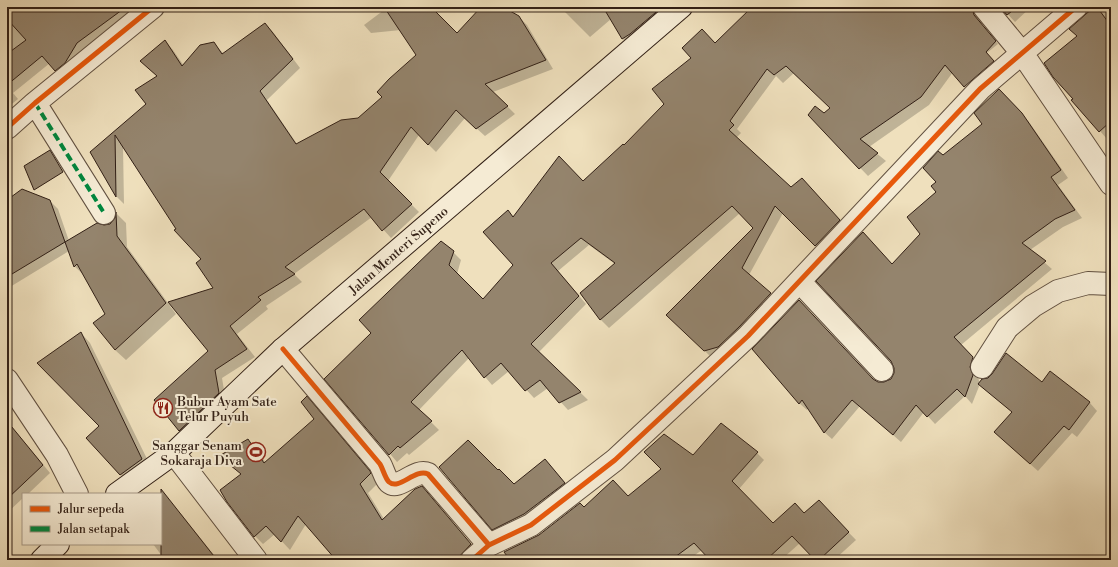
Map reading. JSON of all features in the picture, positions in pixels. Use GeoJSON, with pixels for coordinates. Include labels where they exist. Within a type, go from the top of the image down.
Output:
{"type":"FeatureCollection","features":[{"type":"Feature","properties":{"kind":"street"},"geometry":{"type":"LineString","coordinates":[[7,128],[35,103],[153,7]]}},
{"type":"Feature","properties":{"kind":"street","name":"Jalan Menteri Supeno"},"geometry":{"type":"LineString","coordinates":[[118,493],[174,453],[283,349],[681,7]]}},
{"type":"Feature","properties":{"kind":"street"},"geometry":{"type":"LineString","coordinates":[[984,7],[1022,53],[1111,184]]}},
{"type":"Feature","properties":{"kind":"street"},"geometry":{"type":"LineString","coordinates":[[472,560],[489,545],[530,525],[615,460],[735,348],[800,282],[980,89],[1076,7]]}},
{"type":"Feature","properties":{"kind":"street"},"geometry":{"type":"LineString","coordinates":[[35,103],[104,213]]}},
{"type":"Feature","properties":{"kind":"street"},"geometry":{"type":"LineString","coordinates":[[800,282],[882,370]]}},
{"type":"Feature","properties":{"kind":"street"},"geometry":{"type":"LineString","coordinates":[[982,367],[1007,328],[1033,306],[1058,291],[1088,283],[1111,284]]}},
{"type":"Feature","properties":{"kind":"street"},"geometry":{"type":"LineString","coordinates":[[283,349],[380,464],[388,481],[393,484],[398,484],[419,473],[423,472],[428,474],[489,545]]}},
{"type":"Feature","properties":{"kind":"street"},"geometry":{"type":"LineString","coordinates":[[7,380],[57,455],[76,493]]}},
{"type":"Feature","properties":{"kind":"street"},"geometry":{"type":"LineString","coordinates":[[174,453],[256,560]]}},
{"type":"Feature","properties":{"kind":"street"},"geometry":{"type":"LineString","coordinates":[[42,560],[57,545]]}},
{"type":"Feature","properties":{"kind":"building"},"geometry":{"type":"Polygon","coordinates":[[[7,7],[126,7],[77,43],[65,63],[55,71],[42,56],[7,85],[7,54],[26,40],[7,19],[7,7]]]}},
{"type":"Feature","properties":{"kind":"building"},"geometry":{"type":"Polygon","coordinates":[[[384,7],[431,7],[457,33],[481,7],[503,7],[519,16],[546,60],[485,84],[508,106],[476,129],[456,110],[428,145],[411,127],[380,172],[412,204],[382,231],[364,209],[285,267],[295,274],[258,297],[261,300],[230,326],[247,349],[215,370],[219,393],[179,431],[154,400],[208,351],[168,302],[213,288],[196,263],[201,259],[174,230],[176,229],[115,135],[116,197],[90,152],[146,104],[135,90],[157,76],[140,61],[165,40],[182,66],[200,45],[214,42],[222,54],[265,23],[293,59],[260,91],[296,144],[341,120],[358,118],[382,97],[377,92],[416,55],[384,7]]]}},
{"type":"Feature","properties":{"kind":"building"},"geometry":{"type":"Polygon","coordinates":[[[603,7],[662,7],[622,39],[603,7]]]}},
{"type":"Feature","properties":{"kind":"building"},"geometry":{"type":"Polygon","coordinates":[[[752,7],[972,7],[974,15],[996,41],[986,52],[994,61],[964,87],[945,65],[921,97],[860,139],[878,153],[859,169],[808,115],[815,106],[824,113],[830,108],[786,66],[774,75],[767,69],[730,121],[734,125],[729,130],[791,187],[802,178],[840,220],[815,246],[775,206],[742,268],[771,293],[739,327],[718,347],[704,351],[666,315],[753,228],[732,206],[600,320],[580,293],[615,263],[581,238],[551,263],[579,296],[531,344],[581,392],[559,403],[540,380],[525,391],[501,363],[484,378],[462,350],[411,402],[432,421],[400,448],[398,446],[389,455],[324,379],[371,333],[359,320],[441,241],[454,251],[449,265],[483,299],[513,265],[483,232],[508,210],[513,217],[559,156],[583,181],[623,144],[624,145],[664,104],[652,89],[691,58],[682,48],[702,29],[715,43],[752,7]]]}},
{"type":"Feature","properties":{"kind":"building"},"geometry":{"type":"Polygon","coordinates":[[[1000,7],[1017,7],[1007,15],[1000,7]]]}},
{"type":"Feature","properties":{"kind":"building"},"geometry":{"type":"Polygon","coordinates":[[[1094,7],[1097,7],[1111,26],[1111,121],[1099,132],[1071,100],[1073,99],[1053,77],[1044,63],[1077,36],[1069,29],[1094,7]]]}},
{"type":"Feature","properties":{"kind":"building"},"geometry":{"type":"Polygon","coordinates":[[[999,89],[1022,113],[1061,170],[1051,177],[1075,210],[1055,219],[1022,243],[1046,261],[954,337],[973,357],[970,367],[973,375],[965,397],[957,389],[927,417],[916,405],[893,435],[852,400],[824,433],[802,400],[799,404],[752,349],[799,300],[873,379],[878,382],[884,382],[891,379],[894,373],[894,368],[891,361],[816,281],[863,232],[892,264],[920,234],[907,217],[936,192],[931,186],[936,182],[923,168],[938,151],[943,155],[982,124],[974,113],[999,89]]]}},
{"type":"Feature","properties":{"kind":"building"},"geometry":{"type":"Polygon","coordinates":[[[50,150],[63,172],[34,190],[24,166],[50,150]]]}},
{"type":"Feature","properties":{"kind":"building"},"geometry":{"type":"Polygon","coordinates":[[[22,189],[50,200],[65,242],[7,277],[7,200],[22,189]]]}},
{"type":"Feature","properties":{"kind":"building"},"geometry":{"type":"Polygon","coordinates":[[[116,212],[117,236],[166,303],[115,350],[93,323],[105,314],[77,264],[74,267],[65,242],[97,223],[104,225],[110,224],[115,218],[116,212]]]}},
{"type":"Feature","properties":{"kind":"building"},"geometry":{"type":"Polygon","coordinates":[[[81,332],[142,459],[120,475],[86,438],[99,426],[37,363],[81,332]]]}},
{"type":"Feature","properties":{"kind":"building"},"geometry":{"type":"Polygon","coordinates":[[[1006,353],[1042,382],[1050,371],[1090,402],[1069,430],[1064,426],[1030,464],[994,432],[1012,412],[978,384],[982,379],[988,378],[992,374],[1006,353]]]}},
{"type":"Feature","properties":{"kind":"building"},"geometry":{"type":"Polygon","coordinates":[[[307,396],[370,471],[371,473],[360,484],[382,520],[415,489],[422,486],[471,544],[456,560],[336,560],[298,516],[281,542],[266,526],[254,537],[227,502],[220,490],[241,474],[219,456],[248,439],[264,463],[314,419],[301,402],[307,396]]]}},
{"type":"Feature","properties":{"kind":"building"},"geometry":{"type":"Polygon","coordinates":[[[7,421],[43,465],[7,499],[7,421]]]}},
{"type":"Feature","properties":{"kind":"building"},"geometry":{"type":"Polygon","coordinates":[[[721,423],[758,452],[732,481],[773,523],[795,503],[804,513],[819,500],[849,532],[819,560],[815,560],[792,536],[766,560],[710,560],[694,543],[671,560],[510,560],[504,552],[539,535],[580,503],[584,507],[613,480],[628,496],[661,469],[644,452],[664,434],[693,455],[721,423]]]}},
{"type":"Feature","properties":{"kind":"building"},"geometry":{"type":"Polygon","coordinates":[[[468,440],[514,484],[545,459],[565,483],[524,514],[492,530],[439,467],[468,440]]]}},
{"type":"Feature","properties":{"kind":"building"},"geometry":{"type":"Polygon","coordinates":[[[161,489],[217,560],[161,560],[161,489]]]}},
{"type":"Feature","properties":{"kind":"marked path"},"geometry":{"type":"LineString","coordinates":[[35,103],[104,213]]}},
{"type":"Feature","properties":{"kind":"cycle path"},"geometry":{"type":"LineString","coordinates":[[7,128],[35,103],[153,7]]}},
{"type":"Feature","properties":{"kind":"cycle path"},"geometry":{"type":"LineString","coordinates":[[472,560],[489,545],[531,525],[615,460],[748,336],[980,89],[1076,7]]}},
{"type":"Feature","properties":{"kind":"cycle path"},"geometry":{"type":"LineString","coordinates":[[283,349],[380,464],[389,482],[397,484],[418,474],[428,474],[489,545]]}},
{"type":"Feature","properties":{"kind":"place","name":"Bubur Ayam Sate Telur Puyuh"},"geometry":{"type":"Point","coordinates":[163,408]}},
{"type":"Feature","properties":{"kind":"place","name":"Sanggar Senam Sokaraja Diva"},"geometry":{"type":"Point","coordinates":[256,452]}}]}
